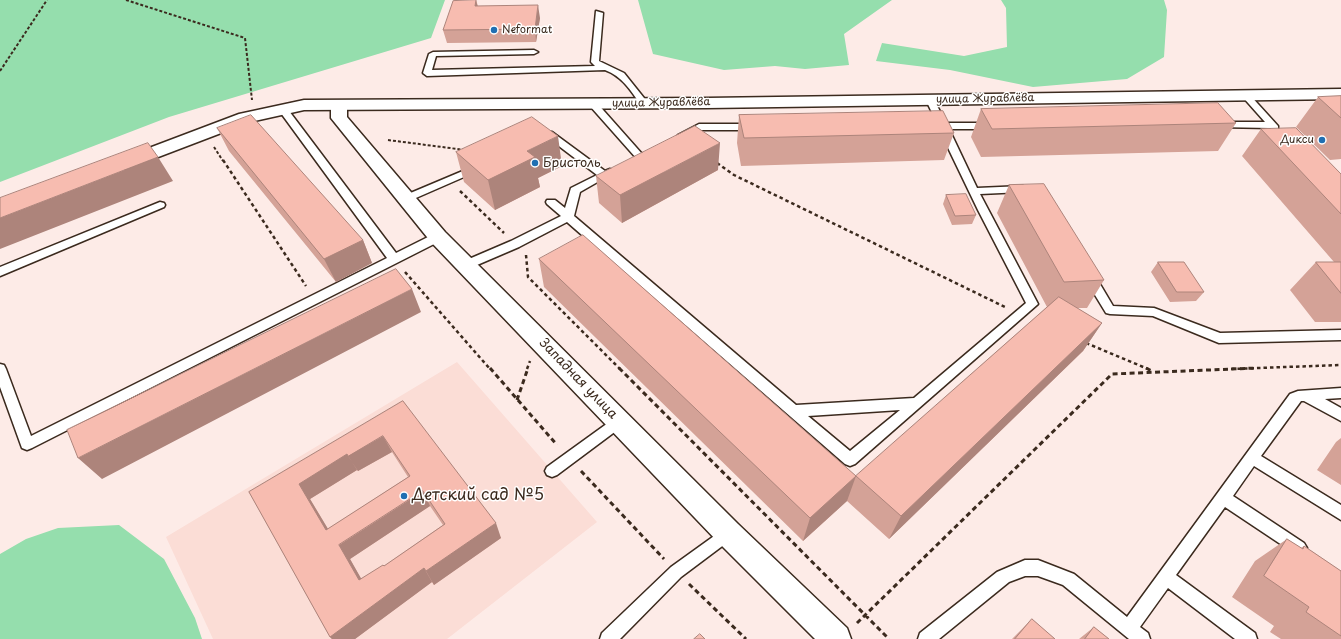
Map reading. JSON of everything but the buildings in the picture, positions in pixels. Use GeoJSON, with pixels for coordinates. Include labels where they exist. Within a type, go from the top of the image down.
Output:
{"type":"FeatureCollection","features":[{"type":"Feature","properties":{"kind":"street","name":"улица Журавлёва"},"geometry":{"type":"LineString","coordinates":[[110,169],[254,116],[304,106],[593,104],[1341,94]]}},
{"type":"Feature","properties":{"kind":"street","name":"Западная улица"},"geometry":{"type":"LineString","coordinates":[[339,106],[339,118],[438,237],[728,533],[836,639]]}},
{"type":"Feature","properties":{"kind":"lane"},"geometry":{"type":"LineString","coordinates":[[600,13],[595,62],[603,68]]}},
{"type":"Feature","properties":{"kind":"lane"},"geometry":{"type":"LineString","coordinates":[[534,52],[433,54],[427,73],[603,68],[616,72],[627,80],[644,103]]}},
{"type":"Feature","properties":{"kind":"lane"},"geometry":{"type":"LineString","coordinates":[[1245,95],[1282,136]]}},
{"type":"Feature","properties":{"kind":"lane"},"geometry":{"type":"LineString","coordinates":[[551,202],[850,460],[1032,304],[974,191],[930,100]]}},
{"type":"Feature","properties":{"kind":"lane"},"geometry":{"type":"LineString","coordinates":[[593,104],[644,155],[628,163]]}},
{"type":"Feature","properties":{"kind":"lane"},"geometry":{"type":"LineString","coordinates":[[283,109],[394,259]]}},
{"type":"Feature","properties":{"kind":"lane"},"geometry":{"type":"LineString","coordinates":[[1210,125],[1272,125]]}},
{"type":"Feature","properties":{"kind":"lane"},"geometry":{"type":"LineString","coordinates":[[927,126],[998,126]]}},
{"type":"Feature","properties":{"kind":"lane"},"geometry":{"type":"LineString","coordinates":[[674,140],[699,127],[762,127]]}},
{"type":"Feature","properties":{"kind":"lane"},"geometry":{"type":"LineString","coordinates":[[536,140],[548,134],[604,175]]}},
{"type":"Feature","properties":{"kind":"lane"},"geometry":{"type":"LineString","coordinates":[[404,198],[450,181],[484,165]]}},
{"type":"Feature","properties":{"kind":"lane"},"geometry":{"type":"LineString","coordinates":[[466,265],[515,244],[568,217],[575,190],[616,169]]}},
{"type":"Feature","properties":{"kind":"lane"},"geometry":{"type":"LineString","coordinates":[[974,191],[1036,189]]}},
{"type":"Feature","properties":{"kind":"lane"},"geometry":{"type":"LineString","coordinates":[[0,272],[160,205]]}},
{"type":"Feature","properties":{"kind":"lane"},"geometry":{"type":"LineString","coordinates":[[0,368],[27,444],[438,237]]}},
{"type":"Feature","properties":{"kind":"lane"},"geometry":{"type":"LineString","coordinates":[[1086,270],[1110,310],[1154,312],[1218,338],[1341,335]]}},
{"type":"Feature","properties":{"kind":"lane"},"geometry":{"type":"LineString","coordinates":[[1128,628],[1296,398],[1298,396],[1341,393]]}},
{"type":"Feature","properties":{"kind":"lane"},"geometry":{"type":"LineString","coordinates":[[1307,396],[1341,415]]}},
{"type":"Feature","properties":{"kind":"lane"},"geometry":{"type":"LineString","coordinates":[[793,411],[916,403]]}},
{"type":"Feature","properties":{"kind":"lane"},"geometry":{"type":"LineString","coordinates":[[552,471],[619,421]]}},
{"type":"Feature","properties":{"kind":"lane"},"geometry":{"type":"LineString","coordinates":[[1253,458],[1341,513]]}},
{"type":"Feature","properties":{"kind":"lane"},"geometry":{"type":"LineString","coordinates":[[1223,498],[1308,555]]}},
{"type":"Feature","properties":{"kind":"lane"},"geometry":{"type":"LineString","coordinates":[[608,639],[676,572],[728,533]]}},
{"type":"Feature","properties":{"kind":"lane"},"geometry":{"type":"LineString","coordinates":[[926,639],[1003,577],[1025,568],[1038,568],[1068,579],[1142,639]]}},
{"type":"Feature","properties":{"kind":"lane"},"geometry":{"type":"LineString","coordinates":[[1166,577],[1248,639]]}},
{"type":"Feature","properties":{"kind":"path"},"geometry":{"type":"LineString","coordinates":[[0,71],[47,0]]}},
{"type":"Feature","properties":{"kind":"path"},"geometry":{"type":"LineString","coordinates":[[126,0],[245,38],[254,116]]}},
{"type":"Feature","properties":{"kind":"path"},"geometry":{"type":"LineString","coordinates":[[388,140],[466,150]]}},
{"type":"Feature","properties":{"kind":"path"},"geometry":{"type":"LineString","coordinates":[[214,146],[315,299]]}},
{"type":"Feature","properties":{"kind":"path"},"geometry":{"type":"LineString","coordinates":[[716,162],[734,175],[1020,315]]}},
{"type":"Feature","properties":{"kind":"path"},"geometry":{"type":"LineString","coordinates":[[450,181],[526,255],[528,277],[889,639]]}},
{"type":"Feature","properties":{"kind":"path"},"geometry":{"type":"LineString","coordinates":[[517,400],[538,338]]}},
{"type":"Feature","properties":{"kind":"path"},"geometry":{"type":"LineString","coordinates":[[1083,342],[1154,372]]}},
{"type":"Feature","properties":{"kind":"path"},"geometry":{"type":"LineString","coordinates":[[856,625],[867,616],[1112,374],[1341,365]]}},
{"type":"Feature","properties":{"kind":"shaded area","name":"Детский сад №5"},"geometry":{"type":"Polygon","coordinates":[[[457,362],[597,522],[447,639],[213,639],[166,537],[457,362]]]}},
{"type":"Feature","properties":{"kind":"green space"},"geometry":{"type":"Polygon","coordinates":[[[0,0],[445,0],[431,38],[169,117],[0,182],[0,0]]]}},
{"type":"Feature","properties":{"kind":"green space"},"geometry":{"type":"Polygon","coordinates":[[[638,0],[892,0],[844,34],[849,65],[805,69],[775,66],[724,70],[653,54],[638,0]]]}},
{"type":"Feature","properties":{"kind":"green space"},"geometry":{"type":"Polygon","coordinates":[[[1001,0],[1164,0],[1167,10],[1164,57],[1127,79],[1033,87],[950,70],[876,61],[882,43],[964,56],[1007,47],[1006,8],[1001,0]]]}},
{"type":"Feature","properties":{"kind":"green space"},"geometry":{"type":"Polygon","coordinates":[[[119,525],[164,559],[195,618],[202,639],[0,639],[0,554],[26,539],[58,528],[119,525]]]}},
{"type":"Feature","properties":{"kind":"place","name":"Neformat"},"geometry":{"type":"Point","coordinates":[494,30]}},
{"type":"Feature","properties":{"kind":"place","name":"Дикси"},"geometry":{"type":"Point","coordinates":[1322,140]}},
{"type":"Feature","properties":{"kind":"place","name":"Бристоль"},"geometry":{"type":"Point","coordinates":[535,163]}},
{"type":"Feature","properties":{"kind":"place","name":"Детский сад №5"},"geometry":{"type":"Point","coordinates":[404,496]}}]}
